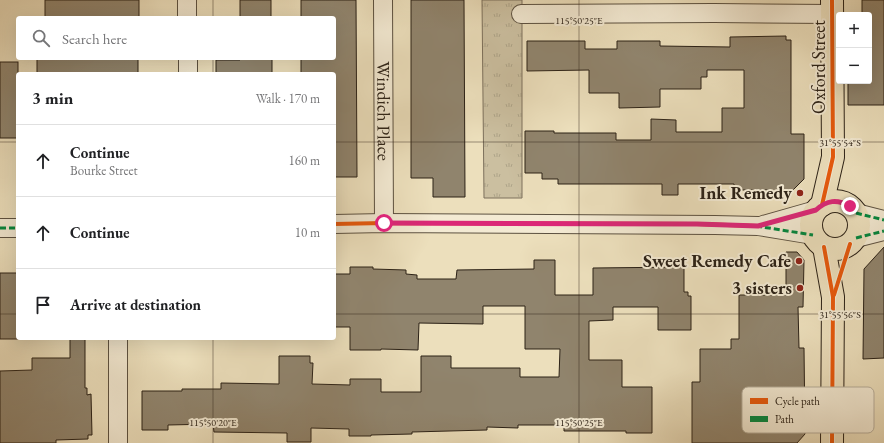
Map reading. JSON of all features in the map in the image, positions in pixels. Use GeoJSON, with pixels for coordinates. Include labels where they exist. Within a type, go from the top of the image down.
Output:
{"type":"FeatureCollection","features":[{"type":"Feature","properties":{"kind":"main road","name":"Oxford Street"},"geometry":{"type":"LineString","coordinates":[[819,208],[833,157],[832,7]]}},
{"type":"Feature","properties":{"kind":"main road","name":"Oxford Street"},"geometry":{"type":"LineString","coordinates":[[833,157],[853,210]]}},
{"type":"Feature","properties":{"kind":"main road"},"geometry":{"type":"LineString","coordinates":[[832,387],[833,297],[819,241],[811,222],[819,208],[837,201],[844,203],[853,210],[859,226],[833,297]]}},
{"type":"Feature","properties":{"kind":"main road"},"geometry":{"type":"LineString","coordinates":[[819,241],[838,249],[853,241]]}},
{"type":"Feature","properties":{"kind":"main road"},"geometry":{"type":"LineString","coordinates":[[832,433],[832,443]]}},
{"type":"Feature","properties":{"kind":"street"},"geometry":{"type":"LineString","coordinates":[[187,0],[187,16]]}},
{"type":"Feature","properties":{"kind":"street","name":"Windich Place"},"geometry":{"type":"LineString","coordinates":[[383,0],[384,223]]}},
{"type":"Feature","properties":{"kind":"street"},"geometry":{"type":"LineString","coordinates":[[521,14],[832,7]]}},
{"type":"Feature","properties":{"kind":"street"},"geometry":{"type":"LineString","coordinates":[[188,60],[188,72]]}},
{"type":"Feature","properties":{"kind":"street"},"geometry":{"type":"LineString","coordinates":[[758,226],[819,208]]}},
{"type":"Feature","properties":{"kind":"street"},"geometry":{"type":"LineString","coordinates":[[853,210],[884,220]]}},
{"type":"Feature","properties":{"kind":"street"},"geometry":{"type":"LineString","coordinates":[[336,224],[697,224],[758,226],[819,241]]}},
{"type":"Feature","properties":{"kind":"street"},"geometry":{"type":"LineString","coordinates":[[0,228],[16,228]]}},
{"type":"Feature","properties":{"kind":"street"},"geometry":{"type":"LineString","coordinates":[[853,241],[884,231]]}},
{"type":"Feature","properties":{"kind":"street"},"geometry":{"type":"LineString","coordinates":[[118,340],[118,443]]}},
{"type":"Feature","properties":{"kind":"green space"},"geometry":{"type":"Polygon","coordinates":[[[482,0],[522,0],[522,198],[484,198],[482,0]]]}},
{"type":"Feature","properties":{"kind":"building"},"geometry":{"type":"Polygon","coordinates":[[[45,0],[139,0],[139,16],[45,16],[45,0]]]}},
{"type":"Feature","properties":{"kind":"building"},"geometry":{"type":"Polygon","coordinates":[[[240,0],[271,0],[271,16],[240,16],[240,0]]]}},
{"type":"Feature","properties":{"kind":"building"},"geometry":{"type":"Polygon","coordinates":[[[301,0],[356,0],[357,177],[336,177],[336,72],[301,72],[301,60],[336,60],[336,16],[301,16],[301,0]]]}},
{"type":"Feature","properties":{"kind":"building"},"geometry":{"type":"Polygon","coordinates":[[[411,0],[464,0],[465,197],[433,197],[433,178],[411,178],[411,0]]]}},
{"type":"Feature","properties":{"kind":"building"},"geometry":{"type":"Polygon","coordinates":[[[862,0],[884,0],[884,105],[848,105],[848,84],[872,84],[872,12],[862,12],[862,0]]]}},
{"type":"Feature","properties":{"kind":"building"},"geometry":{"type":"Polygon","coordinates":[[[786,36],[786,40],[791,40],[791,134],[804,134],[804,179],[787,196],[769,196],[769,190],[734,190],[734,184],[678,184],[678,195],[662,195],[662,184],[558,184],[558,179],[542,179],[542,173],[525,173],[525,131],[554,131],[554,133],[616,133],[616,140],[651,140],[651,119],[676,120],[676,132],[722,132],[722,108],[744,108],[744,70],[707,70],[707,77],[701,77],[701,89],[660,89],[660,107],[619,108],[619,93],[589,93],[589,70],[527,71],[527,41],[585,41],[585,49],[617,49],[617,41],[660,41],[660,46],[730,47],[730,37],[786,36]]]}},
{"type":"Feature","properties":{"kind":"building"},"geometry":{"type":"Polygon","coordinates":[[[37,60],[138,60],[138,72],[37,72],[37,60]]]}},
{"type":"Feature","properties":{"kind":"building"},"geometry":{"type":"Polygon","coordinates":[[[216,60],[272,60],[272,72],[216,72],[216,60]]]}},
{"type":"Feature","properties":{"kind":"building"},"geometry":{"type":"Polygon","coordinates":[[[0,62],[18,62],[18,72],[16,72],[16,138],[0,138],[0,62]]]}},
{"type":"Feature","properties":{"kind":"building"},"geometry":{"type":"Polygon","coordinates":[[[884,247],[884,358],[863,359],[864,269],[884,247]]]}},
{"type":"Feature","properties":{"kind":"building"},"geometry":{"type":"Polygon","coordinates":[[[786,252],[797,252],[804,260],[803,307],[798,307],[799,348],[804,348],[804,387],[742,387],[742,433],[805,434],[797,443],[692,443],[692,382],[700,382],[700,349],[731,349],[731,339],[739,339],[739,295],[786,295],[786,252]]]}},
{"type":"Feature","properties":{"kind":"building"},"geometry":{"type":"Polygon","coordinates":[[[534,260],[555,260],[555,295],[593,295],[593,268],[684,267],[684,292],[688,292],[688,296],[691,296],[691,330],[658,330],[658,307],[613,307],[613,320],[589,321],[589,360],[622,360],[622,387],[652,387],[652,433],[626,433],[626,431],[564,431],[564,425],[518,425],[518,428],[487,427],[487,430],[412,432],[412,434],[349,436],[349,429],[311,428],[311,442],[287,442],[287,433],[214,432],[213,424],[168,425],[168,430],[142,430],[142,391],[221,389],[221,383],[279,384],[279,356],[310,356],[310,363],[313,363],[312,384],[350,385],[350,379],[381,379],[381,392],[421,392],[421,356],[451,356],[451,368],[520,368],[520,377],[559,377],[560,349],[525,349],[525,306],[483,306],[483,324],[419,323],[418,350],[350,350],[350,327],[336,327],[336,274],[350,274],[350,267],[373,267],[373,269],[406,270],[406,274],[417,275],[417,279],[456,279],[457,270],[534,269],[534,260]]]}},
{"type":"Feature","properties":{"kind":"building"},"geometry":{"type":"Polygon","coordinates":[[[0,273],[16,273],[16,339],[0,339],[0,273]]]}},
{"type":"Feature","properties":{"kind":"building"},"geometry":{"type":"Polygon","coordinates":[[[70,340],[85,340],[85,388],[87,388],[87,395],[91,394],[92,435],[88,435],[88,439],[56,440],[56,443],[0,443],[0,371],[32,370],[32,358],[70,358],[70,340]]]}},
{"type":"Feature","properties":{"kind":"marked path"},"geometry":{"type":"LineString","coordinates":[[760,226],[816,210]]}},
{"type":"Feature","properties":{"kind":"marked path"},"geometry":{"type":"LineString","coordinates":[[856,213],[884,220]]}},
{"type":"Feature","properties":{"kind":"marked path"},"geometry":{"type":"LineString","coordinates":[[756,226],[813,235]]}},
{"type":"Feature","properties":{"kind":"marked path"},"geometry":{"type":"LineString","coordinates":[[0,228],[16,228]]}},
{"type":"Feature","properties":{"kind":"marked path"},"geometry":{"type":"LineString","coordinates":[[856,238],[884,231]]}},
{"type":"Feature","properties":{"kind":"cycle path"},"geometry":{"type":"LineString","coordinates":[[822,205],[833,157],[832,0]]}},
{"type":"Feature","properties":{"kind":"cycle path"},"geometry":{"type":"LineString","coordinates":[[336,224],[697,224],[758,226]]}},
{"type":"Feature","properties":{"kind":"cycle path"},"geometry":{"type":"LineString","coordinates":[[834,295],[850,244]]}},
{"type":"Feature","properties":{"kind":"cycle path"},"geometry":{"type":"LineString","coordinates":[[824,247],[833,297],[832,387]]}},
{"type":"Feature","properties":{"kind":"cycle path"},"geometry":{"type":"LineString","coordinates":[[832,433],[832,443]]}},
{"type":"Feature","properties":{"kind":"place","name":"Ink Remedy"},"geometry":{"type":"Point","coordinates":[800,193]}},
{"type":"Feature","properties":{"kind":"place","name":"Sweet Remedy Cafe"},"geometry":{"type":"Point","coordinates":[799,261]}},
{"type":"Feature","properties":{"kind":"place","name":"3 sisters"},"geometry":{"type":"Point","coordinates":[800,288]}},
{"type":"Feature","properties":{"kind":"route"},"geometry":{"type":"LineString","coordinates":[[384,223],[697,224],[758,226],[816,210],[829,202],[837,201],[850,206]]}}]}
